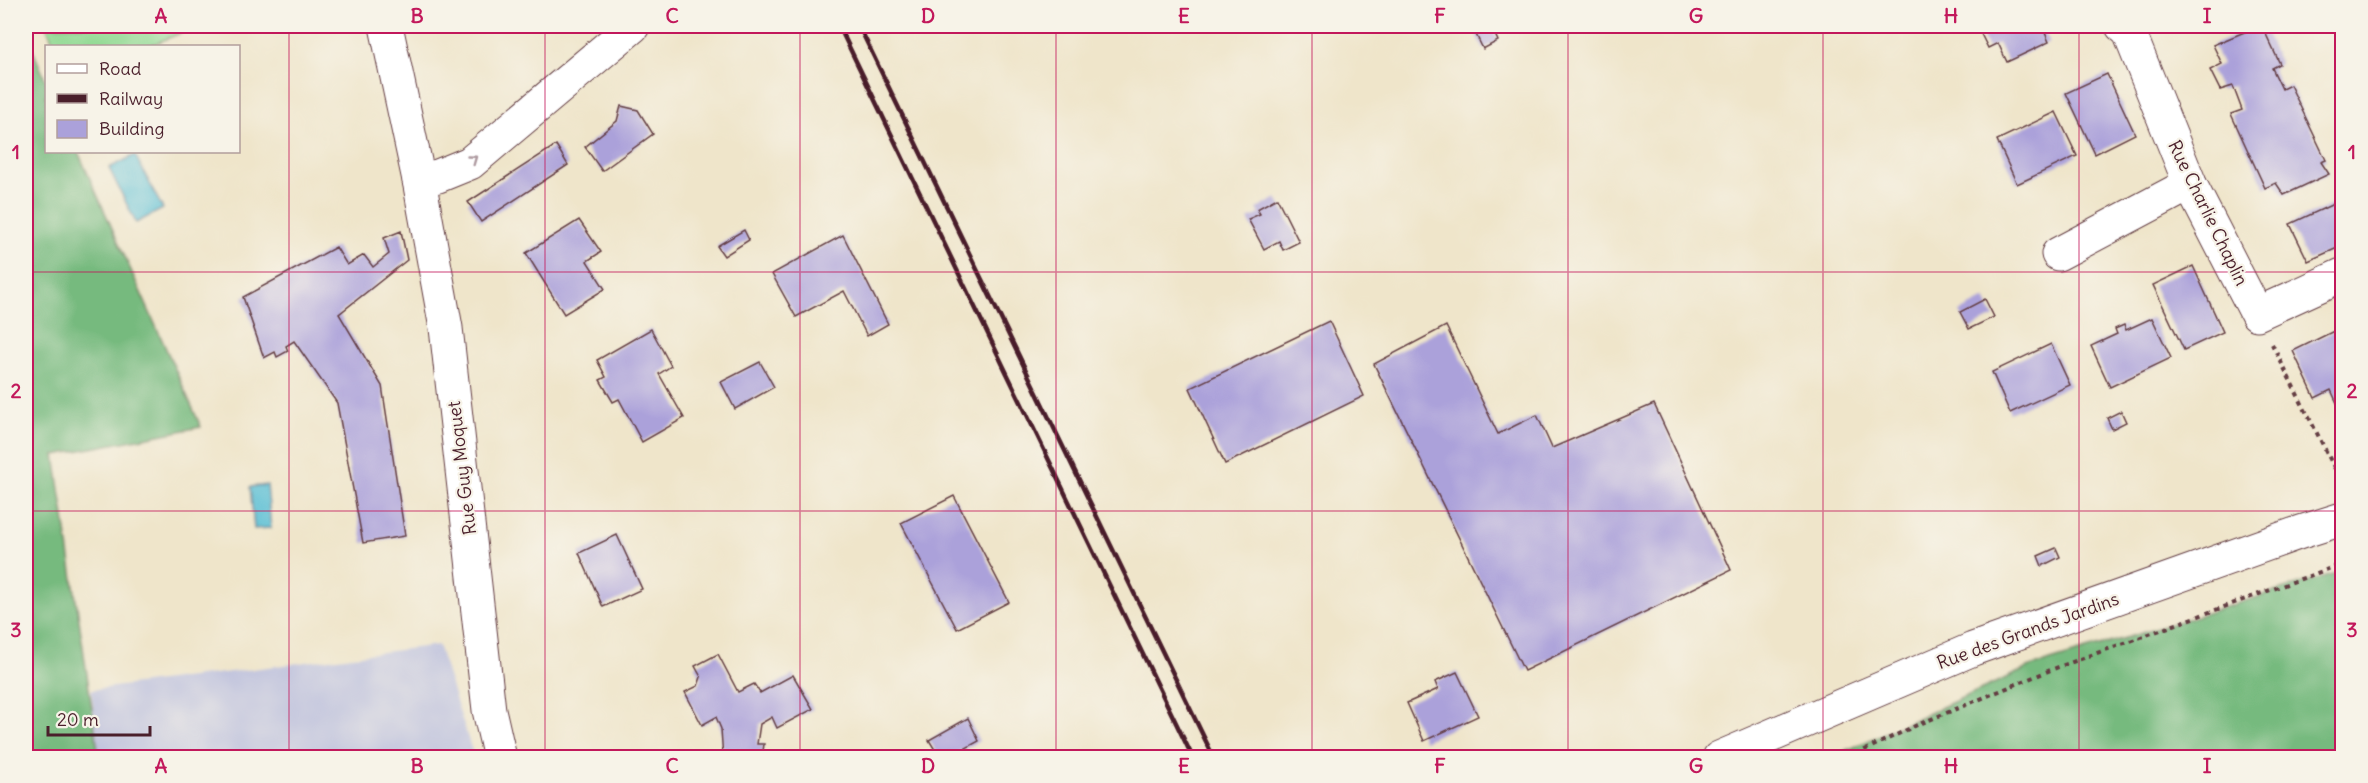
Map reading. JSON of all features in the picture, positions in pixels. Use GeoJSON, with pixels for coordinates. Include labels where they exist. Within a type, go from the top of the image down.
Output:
{"type":"FeatureCollection","features":[{"type":"Feature","properties":{"kind":"street","name":"Rue Guy Moquet"},"geometry":{"type":"LineString","coordinates":[[386,26],[419,180],[446,328],[489,710],[500,758]]}},
{"type":"Feature","properties":{"kind":"street"},"geometry":{"type":"LineString","coordinates":[[419,180],[438,176],[470,163],[633,26]]}},
{"type":"Feature","properties":{"kind":"street","name":"Rue Charlie Chaplin"},"geometry":{"type":"LineString","coordinates":[[2122,26],[2129,32],[2190,184],[2257,314]]}},
{"type":"Feature","properties":{"kind":"street"},"geometry":{"type":"LineString","coordinates":[[2058,254],[2190,184]]}},
{"type":"Feature","properties":{"kind":"street"},"geometry":{"type":"LineString","coordinates":[[2257,314],[2343,274]]}},
{"type":"Feature","properties":{"kind":"street","name":"Rue des Grands Jardins"},"geometry":{"type":"LineString","coordinates":[[1719,758],[1973,649],[2343,519]]}},
{"type":"Feature","properties":{"kind":"path"},"geometry":{"type":"LineString","coordinates":[[2257,314],[2341,477],[2341,484]]}},
{"type":"Feature","properties":{"kind":"path"},"geometry":{"type":"LineString","coordinates":[[1848,758],[1917,725],[2053,669],[2343,564]]}},
{"type":"Feature","properties":{"kind":"shaded area"},"geometry":{"type":"Polygon","coordinates":[[[438,645],[474,757],[99,757],[91,690],[438,645]]]}},
{"type":"Feature","properties":{"kind":"green space"},"geometry":{"type":"Polygon","coordinates":[[[46,26],[198,26],[151,45],[55,45],[46,26]]]}},
{"type":"Feature","properties":{"kind":"green space"},"geometry":{"type":"Polygon","coordinates":[[[26,34],[45,79],[45,153],[78,153],[201,427],[55,455],[99,757],[26,757],[26,34]]]}},
{"type":"Feature","properties":{"kind":"green space"},"geometry":{"type":"Polygon","coordinates":[[[2342,571],[2342,757],[1832,757],[2028,668],[2342,571]]]}},
{"type":"Feature","properties":{"kind":"water"},"geometry":{"type":"Polygon","coordinates":[[[135,155],[163,209],[136,223],[109,168],[135,155]]]}},
{"type":"Feature","properties":{"kind":"water"},"geometry":{"type":"Polygon","coordinates":[[[267,485],[271,528],[254,529],[250,487],[267,485]]]}},
{"type":"Feature","properties":{"kind":"building"},"geometry":{"type":"Polygon","coordinates":[[[1472,26],[1491,26],[1498,41],[1483,49],[1472,26]]]}},
{"type":"Feature","properties":{"kind":"building"},"geometry":{"type":"Polygon","coordinates":[[[1977,26],[2042,26],[2049,42],[2007,62],[1998,43],[1988,48],[1977,26]]]}},
{"type":"Feature","properties":{"kind":"building"},"geometry":{"type":"Polygon","coordinates":[[[2262,26],[2280,64],[2272,68],[2282,89],[2290,85],[2326,160],[2321,162],[2329,174],[2284,195],[2276,183],[2265,188],[2231,114],[2242,110],[2233,86],[2220,90],[2210,70],[2222,64],[2213,45],[2262,26]]]}},
{"type":"Feature","properties":{"kind":"building"},"geometry":{"type":"Polygon","coordinates":[[[2107,74],[2135,134],[2095,154],[2066,93],[2107,74]]]}},
{"type":"Feature","properties":{"kind":"building"},"geometry":{"type":"Polygon","coordinates":[[[621,106],[638,110],[653,134],[602,171],[585,147],[617,121],[621,106]]]}},
{"type":"Feature","properties":{"kind":"building"},"geometry":{"type":"Polygon","coordinates":[[[2056,112],[2077,156],[2017,184],[1997,140],[2056,112]]]}},
{"type":"Feature","properties":{"kind":"building"},"geometry":{"type":"Polygon","coordinates":[[[556,145],[568,165],[481,222],[468,202],[556,145]]]}},
{"type":"Feature","properties":{"kind":"building"},"geometry":{"type":"Polygon","coordinates":[[[1277,198],[1299,242],[1283,250],[1279,241],[1264,249],[1248,219],[1260,214],[1257,209],[1277,198]]]}},
{"type":"Feature","properties":{"kind":"building"},"geometry":{"type":"Polygon","coordinates":[[[2342,200],[2342,246],[2308,261],[2290,224],[2342,200]]]}},
{"type":"Feature","properties":{"kind":"building"},"geometry":{"type":"Polygon","coordinates":[[[579,220],[601,252],[587,261],[605,289],[564,314],[526,253],[579,220]]]}},
{"type":"Feature","properties":{"kind":"building"},"geometry":{"type":"Polygon","coordinates":[[[744,230],[749,240],[724,256],[717,246],[744,230]]]}},
{"type":"Feature","properties":{"kind":"building"},"geometry":{"type":"Polygon","coordinates":[[[401,231],[407,260],[339,314],[382,386],[405,536],[363,543],[337,403],[294,341],[286,346],[288,351],[277,357],[275,352],[264,358],[243,297],[336,247],[347,265],[364,255],[373,267],[389,254],[384,238],[401,231]]]}},
{"type":"Feature","properties":{"kind":"building"},"geometry":{"type":"Polygon","coordinates":[[[843,235],[888,324],[867,336],[844,291],[796,317],[772,274],[843,235]]]}},
{"type":"Feature","properties":{"kind":"building"},"geometry":{"type":"Polygon","coordinates":[[[2193,266],[2223,332],[2184,350],[2153,285],[2193,266]]]}},
{"type":"Feature","properties":{"kind":"building"},"geometry":{"type":"Polygon","coordinates":[[[1985,299],[1994,317],[1969,329],[1960,312],[1985,299]]]}},
{"type":"Feature","properties":{"kind":"building"},"geometry":{"type":"Polygon","coordinates":[[[2152,318],[2171,358],[2110,387],[2091,346],[2117,334],[2115,329],[2124,325],[2126,330],[2152,318]]]}},
{"type":"Feature","properties":{"kind":"building"},"geometry":{"type":"Polygon","coordinates":[[[1329,321],[1364,396],[1225,464],[1190,388],[1329,321]]]}},
{"type":"Feature","properties":{"kind":"building"},"geometry":{"type":"Polygon","coordinates":[[[1446,326],[1498,434],[1537,415],[1552,448],[1654,404],[1731,570],[1524,671],[1374,364],[1446,326]]]}},
{"type":"Feature","properties":{"kind":"building"},"geometry":{"type":"Polygon","coordinates":[[[2342,327],[2342,400],[2337,403],[2331,390],[2315,398],[2293,351],[2342,327]]]}},
{"type":"Feature","properties":{"kind":"building"},"geometry":{"type":"Polygon","coordinates":[[[651,329],[671,366],[659,374],[684,418],[642,442],[619,399],[613,402],[600,380],[606,377],[597,360],[651,329]]]}},
{"type":"Feature","properties":{"kind":"building"},"geometry":{"type":"Polygon","coordinates":[[[2051,344],[2070,385],[2010,413],[1992,372],[2051,344]]]}},
{"type":"Feature","properties":{"kind":"building"},"geometry":{"type":"Polygon","coordinates":[[[760,362],[774,387],[735,409],[721,382],[760,362]]]}},
{"type":"Feature","properties":{"kind":"building"},"geometry":{"type":"Polygon","coordinates":[[[2121,411],[2126,422],[2112,429],[2107,418],[2121,411]]]}},
{"type":"Feature","properties":{"kind":"building"},"geometry":{"type":"Polygon","coordinates":[[[954,496],[1009,602],[957,629],[901,523],[954,496]]]}},
{"type":"Feature","properties":{"kind":"building"},"geometry":{"type":"Polygon","coordinates":[[[617,535],[642,589],[603,607],[579,553],[617,535]]]}},
{"type":"Feature","properties":{"kind":"building"},"geometry":{"type":"Polygon","coordinates":[[[2056,548],[2060,557],[2042,566],[2038,556],[2056,548]]]}},
{"type":"Feature","properties":{"kind":"building"},"geometry":{"type":"Polygon","coordinates":[[[718,654],[738,692],[754,684],[760,693],[793,675],[813,709],[777,728],[772,717],[760,724],[757,744],[764,744],[762,758],[723,758],[721,729],[716,717],[702,725],[685,692],[698,686],[701,677],[695,666],[718,654]]]}},
{"type":"Feature","properties":{"kind":"building"},"geometry":{"type":"Polygon","coordinates":[[[1457,672],[1478,716],[1424,741],[1407,703],[1438,689],[1435,682],[1457,672]]]}},
{"type":"Feature","properties":{"kind":"building"},"geometry":{"type":"Polygon","coordinates":[[[968,718],[979,741],[948,758],[940,758],[929,740],[968,718]]]}},
{"type":"Feature","properties":{"kind":"railway"},"geometry":{"type":"LineString","coordinates":[[839,26],[1193,758]]}},
{"type":"Feature","properties":{"kind":"railway"},"geometry":{"type":"LineString","coordinates":[[859,26],[1214,758]]}}]}
